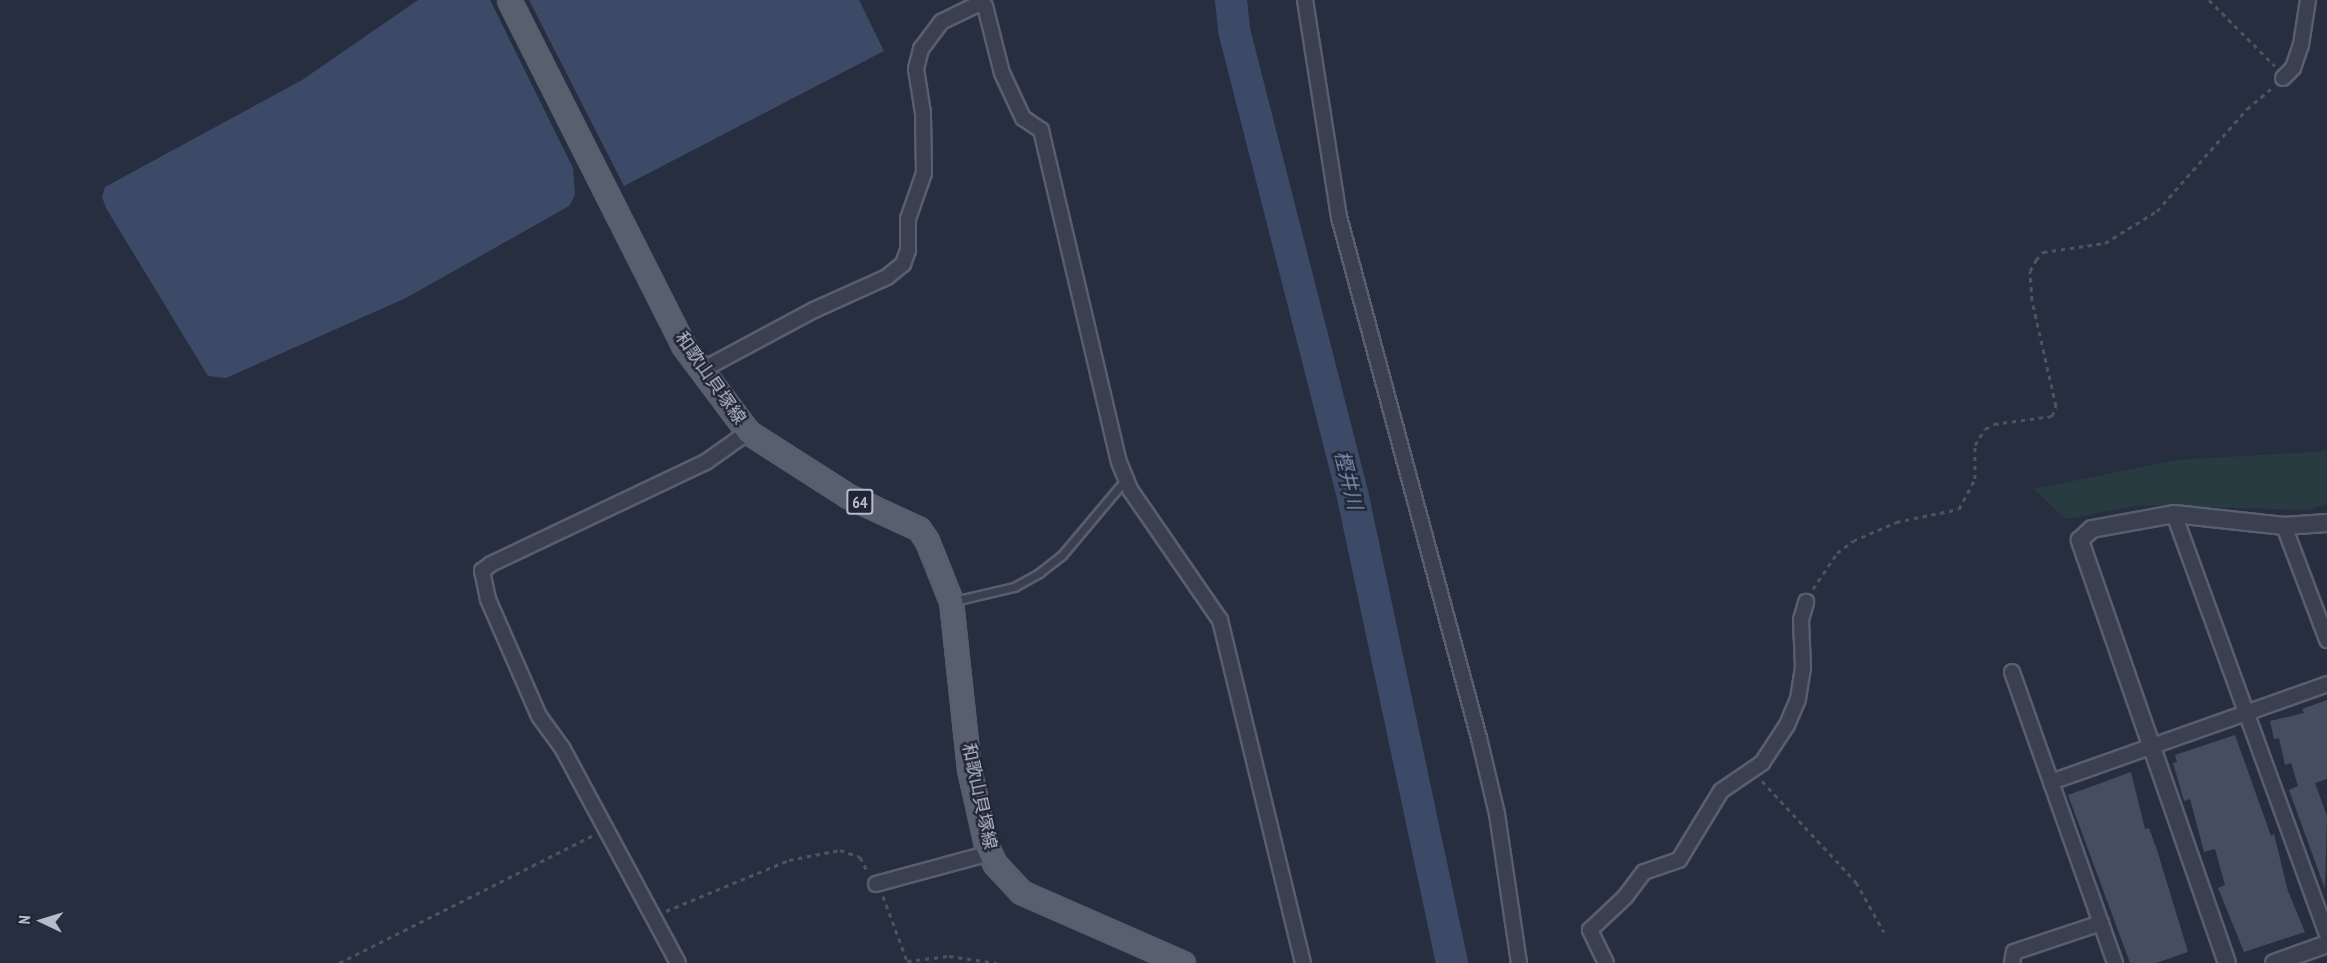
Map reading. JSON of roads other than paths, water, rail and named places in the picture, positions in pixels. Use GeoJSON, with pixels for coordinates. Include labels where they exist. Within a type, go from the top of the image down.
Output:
{"type":"FeatureCollection","features":[{"type":"Feature","properties":{"kind":"main road","name":"和歌山貝塚線"},"geometry":{"type":"LineString","coordinates":[[509,0],[678,334],[748,432],[848,496],[919,529],[941,569],[951,601],[969,769],[990,853],[1008,882],[1021,892],[1183,963]]}},
{"type":"Feature","properties":{"kind":"street"},"geometry":{"type":"LineString","coordinates":[[1305,0],[1340,218],[1479,738],[1497,814],[1519,963]]}},
{"type":"Feature","properties":{"kind":"street"},"geometry":{"type":"LineString","coordinates":[[2283,78],[2293,68],[2301,45],[2308,0]]}},
{"type":"Feature","properties":{"kind":"street"},"geometry":{"type":"LineString","coordinates":[[702,370],[814,310],[887,277],[903,264],[908,250],[908,219],[924,173],[923,113],[916,69],[921,49],[941,22],[978,2],[985,6],[1002,73],[1023,118],[1041,130],[1110,429],[1126,479],[1220,620],[1303,963]]}},
{"type":"Feature","properties":{"kind":"street"},"geometry":{"type":"LineString","coordinates":[[678,963],[563,748],[539,716],[488,598],[482,571],[706,462],[748,432]]}},
{"type":"Feature","properties":{"kind":"street"},"geometry":{"type":"LineString","coordinates":[[2174,514],[2327,934]]}},
{"type":"Feature","properties":{"kind":"street"},"geometry":{"type":"LineString","coordinates":[[2227,963],[2080,540],[2091,530],[2174,514],[2284,526],[2327,523]]}},
{"type":"Feature","properties":{"kind":"street"},"geometry":{"type":"LineString","coordinates":[[2284,526],[2327,640]]}},
{"type":"Feature","properties":{"kind":"street"},"geometry":{"type":"LineString","coordinates":[[1606,963],[1590,930],[1625,897],[1644,872],[1679,860],[1721,791],[1762,763],[1787,725],[1798,699],[1803,668],[1801,620],[1806,602]]}},
{"type":"Feature","properties":{"kind":"street"},"geometry":{"type":"LineString","coordinates":[[2012,672],[2115,963]]}},
{"type":"Feature","properties":{"kind":"street"},"geometry":{"type":"LineString","coordinates":[[2051,782],[2327,684]]}},
{"type":"Feature","properties":{"kind":"street"},"geometry":{"type":"LineString","coordinates":[[876,884],[990,853]]}},
{"type":"Feature","properties":{"kind":"street"},"geometry":{"type":"LineString","coordinates":[[2012,963],[2014,952],[2101,923]]}},
{"type":"Feature","properties":{"kind":"street"},"geometry":{"type":"LineString","coordinates":[[2274,963],[2327,944]]}},
{"type":"Feature","properties":{"kind":"lane"},"geometry":{"type":"LineString","coordinates":[[951,601],[1014,586],[1039,573],[1062,555],[1126,479]]}},
{"type":"Feature","properties":{"kind":"water"},"geometry":{"type":"Polygon","coordinates":[[[418,0],[490,0],[573,168],[575,195],[569,206],[406,298],[226,378],[208,376],[106,208],[102,197],[105,187],[302,80],[418,0]]]}},
{"type":"Feature","properties":{"kind":"water"},"geometry":{"type":"Polygon","coordinates":[[[529,0],[859,0],[884,51],[624,186],[529,0]]]}},
{"type":"Feature","properties":{"kind":"waterway","name":"樫井川"},"geometry":{"type":"LineString","coordinates":[[1231,0],[1234,30],[1353,497],[1452,963]]}}]}
